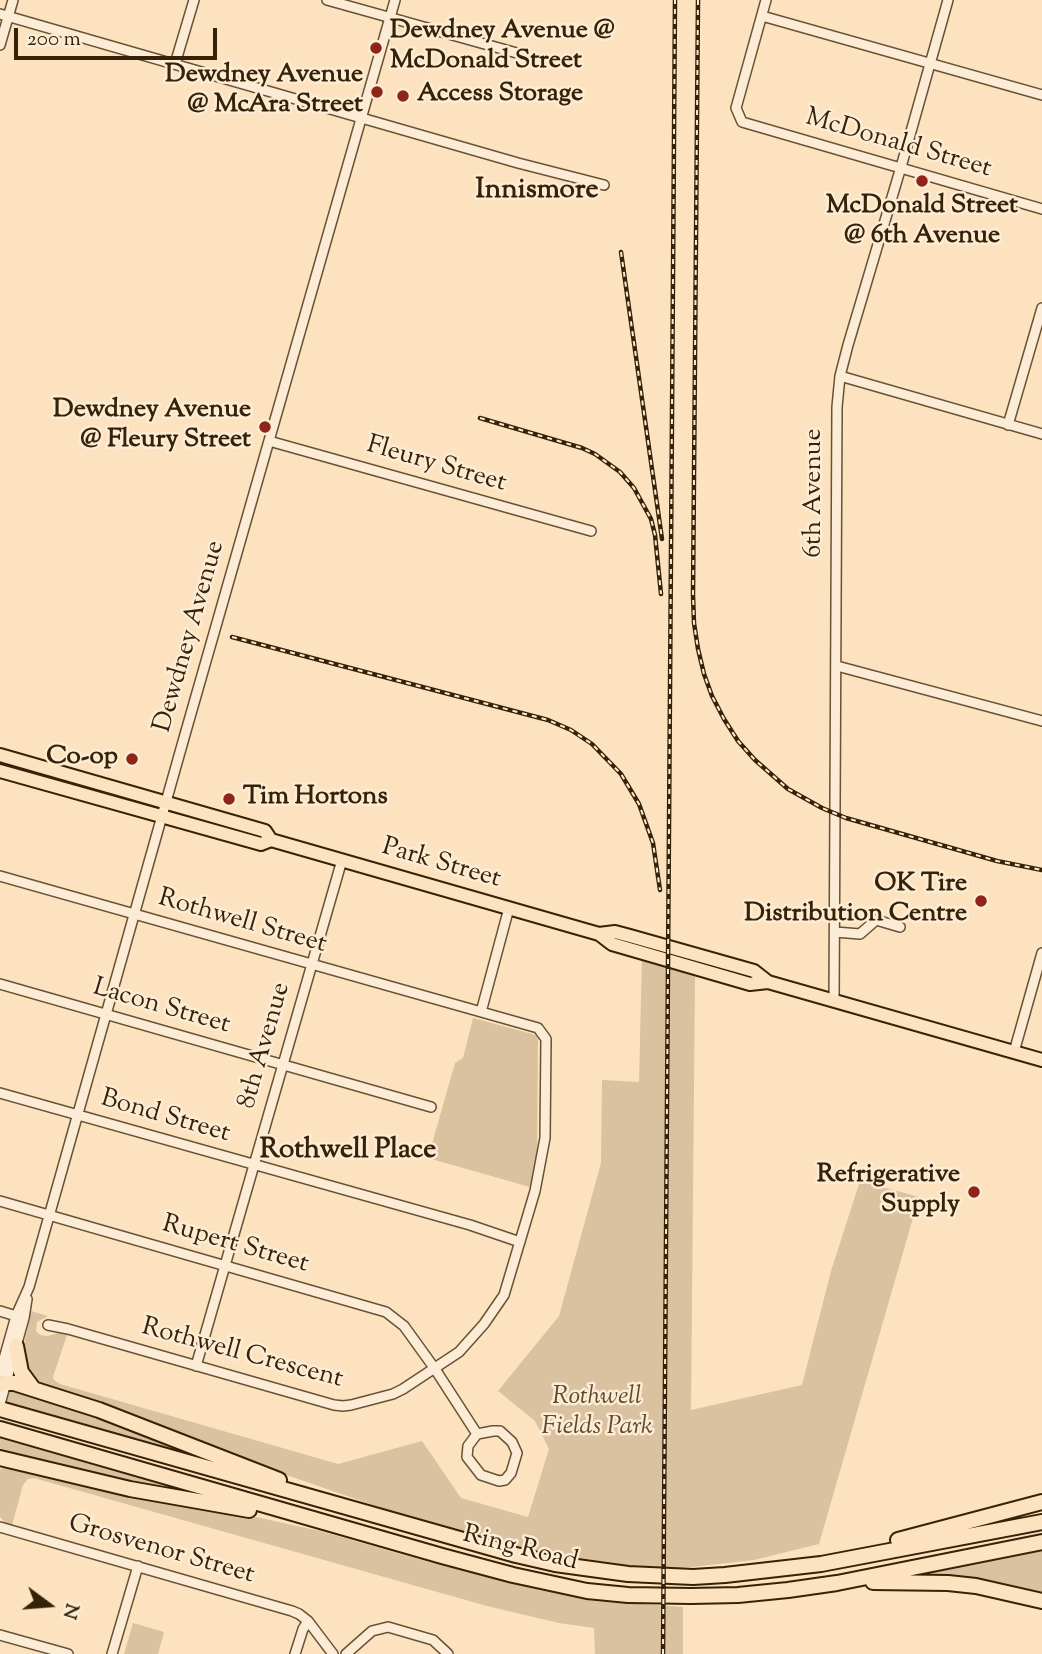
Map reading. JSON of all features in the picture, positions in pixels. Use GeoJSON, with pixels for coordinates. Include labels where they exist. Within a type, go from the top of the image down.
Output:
{"type":"FeatureCollection","features":[{"type":"Feature","properties":{"kind":"highway"},"geometry":{"type":"LineString","coordinates":[[16,1346],[21,1372],[32,1387]]}},
{"type":"Feature","properties":{"kind":"highway"},"geometry":{"type":"LineString","coordinates":[[2,1380],[32,1387],[138,1424],[352,1509]]}},
{"type":"Feature","properties":{"kind":"highway","name":"Ring Road"},"geometry":{"type":"LineString","coordinates":[[0,1406],[516,1555],[628,1574],[725,1576],[821,1564],[1042,1522]]}},
{"type":"Feature","properties":{"kind":"highway","name":"Ring Road"},"geometry":{"type":"LineString","coordinates":[[5,1431],[312,1520],[513,1575],[587,1591],[628,1595],[702,1596],[788,1590],[1042,1542]]}},
{"type":"Feature","properties":{"kind":"highway"},"geometry":{"type":"LineString","coordinates":[[3,1461],[130,1489],[312,1520]]}},
{"type":"Feature","properties":{"kind":"highway"},"geometry":{"type":"LineString","coordinates":[[757,1572],[1042,1502]]}},
{"type":"Feature","properties":{"kind":"highway"},"geometry":{"type":"LineString","coordinates":[[836,1583],[948,1583],[976,1586],[1042,1601]]}},
{"type":"Feature","properties":{"kind":"main road","name":"Park Street"},"geometry":{"type":"LineString","coordinates":[[0,755],[265,831],[271,840]]}},
{"type":"Feature","properties":{"kind":"main road","name":"Park Street"},"geometry":{"type":"LineString","coordinates":[[0,771],[261,844],[271,840],[599,934],[612,944],[751,984],[768,982],[1042,1060]]}},
{"type":"Feature","properties":{"kind":"street"},"geometry":{"type":"LineString","coordinates":[[0,45],[4,15],[13,0]]}},
{"type":"Feature","properties":{"kind":"street"},"geometry":{"type":"LineString","coordinates":[[175,64],[194,0]]}},
{"type":"Feature","properties":{"kind":"street"},"geometry":{"type":"LineString","coordinates":[[327,0],[524,55]]}},
{"type":"Feature","properties":{"kind":"street","name":"Dewdney Avenue"},"geometry":{"type":"LineString","coordinates":[[2,1380],[24,1318],[29,1287],[77,1115],[396,0]]}},
{"type":"Feature","properties":{"kind":"street"},"geometry":{"type":"LineString","coordinates":[[766,0],[762,16],[1042,95]]}},
{"type":"Feature","properties":{"kind":"street","name":"6th Avenue"},"geometry":{"type":"LineString","coordinates":[[834,1001],[837,421],[840,376],[948,0]]}},
{"type":"Feature","properties":{"kind":"street"},"geometry":{"type":"LineString","coordinates":[[4,15],[518,163],[604,185]]}},
{"type":"Feature","properties":{"kind":"street","name":"McDonald Street"},"geometry":{"type":"LineString","coordinates":[[762,16],[736,108],[742,122],[1042,209]]}},
{"type":"Feature","properties":{"kind":"street"},"geometry":{"type":"LineString","coordinates":[[1008,425],[1042,308]]}},
{"type":"Feature","properties":{"kind":"street"},"geometry":{"type":"LineString","coordinates":[[840,376],[1042,435]]}},
{"type":"Feature","properties":{"kind":"street","name":"Fleury Street"},"geometry":{"type":"LineString","coordinates":[[269,442],[591,531]]}},
{"type":"Feature","properties":{"kind":"street"},"geometry":{"type":"LineString","coordinates":[[837,666],[1042,721]]}},
{"type":"Feature","properties":{"kind":"street","name":"8th Avenue"},"geometry":{"type":"LineString","coordinates":[[196,1366],[342,860]]}},
{"type":"Feature","properties":{"kind":"street","name":"Rothwell Street"},"geometry":{"type":"LineString","coordinates":[[0,876],[477,1011]]}},
{"type":"Feature","properties":{"kind":"street"},"geometry":{"type":"LineString","coordinates":[[477,1011],[509,908]]}},
{"type":"Feature","properties":{"kind":"street"},"geometry":{"type":"LineString","coordinates":[[835,932],[860,934],[876,920],[900,927]]}},
{"type":"Feature","properties":{"kind":"street"},"geometry":{"type":"LineString","coordinates":[[1014,1052],[1042,953]]}},
{"type":"Feature","properties":{"kind":"street","name":"Lacon Street"},"geometry":{"type":"LineString","coordinates":[[0,984],[430,1107]]}},
{"type":"Feature","properties":{"kind":"street","name":"Rothwell Crescent"},"geometry":{"type":"LineString","coordinates":[[48,1325],[343,1406],[393,1394],[459,1352],[484,1324],[504,1295],[535,1191],[545,1138],[546,1039],[538,1028],[477,1011]]}},
{"type":"Feature","properties":{"kind":"street","name":"Bond Street"},"geometry":{"type":"LineString","coordinates":[[0,1093],[470,1225],[520,1242]]}},
{"type":"Feature","properties":{"kind":"street","name":"Rupert Street"},"geometry":{"type":"LineString","coordinates":[[0,1200],[386,1312],[404,1326],[477,1434]]}},
{"type":"Feature","properties":{"kind":"street","name":"Dewdney Avenue"},"geometry":{"type":"LineString","coordinates":[[0,1406],[2,1380],[16,1315],[29,1287]]}},
{"type":"Feature","properties":{"kind":"street"},"geometry":{"type":"LineString","coordinates":[[0,1311],[16,1315]]}},
{"type":"Feature","properties":{"kind":"street"},"geometry":{"type":"LineString","coordinates":[[500,1431],[512,1442],[517,1453],[511,1473],[505,1480],[481,1475],[467,1457],[468,1446],[477,1434],[500,1431]]}},
{"type":"Feature","properties":{"kind":"street","name":"Grosvenor Street"},"geometry":{"type":"LineString","coordinates":[[0,1527],[292,1611],[308,1621]]}},
{"type":"Feature","properties":{"kind":"street"},"geometry":{"type":"LineString","coordinates":[[112,1654],[138,1566]]}},
{"type":"Feature","properties":{"kind":"street"},"geometry":{"type":"LineString","coordinates":[[296,1654],[308,1621],[333,1654]]}},
{"type":"Feature","properties":{"kind":"street"},"geometry":{"type":"LineString","coordinates":[[346,1654],[372,1631],[388,1627],[433,1640],[448,1654]]}},
{"type":"Feature","properties":{"kind":"street"},"geometry":{"type":"LineString","coordinates":[[0,1635],[68,1654]]}},
{"type":"Feature","properties":{"kind":"green space","name":"Rothwell Fields Park"},"geometry":{"type":"Polygon","coordinates":[[[642,958],[695,975],[691,1410],[802,1385],[831,1271],[860,1181],[919,1197],[819,1544],[754,1560],[683,1568],[630,1569],[519,1549],[396,1513],[43,1385],[36,1381],[24,1364],[24,1344],[31,1311],[48,1316],[37,1322],[36,1331],[40,1335],[67,1335],[53,1377],[60,1384],[338,1464],[422,1441],[461,1498],[528,1517],[549,1449],[535,1421],[498,1391],[559,1316],[601,1163],[602,1080],[639,1082],[642,958]]]}},
{"type":"Feature","properties":{"kind":"green space"},"geometry":{"type":"Polygon","coordinates":[[[473,1018],[536,1035],[538,1040],[537,1163],[530,1187],[428,1158],[455,1063],[463,1058],[473,1018]]]}},
{"type":"Feature","properties":{"kind":"green space"},"geometry":{"type":"Polygon","coordinates":[[[9,1388],[55,1399],[223,1464],[4,1404],[9,1388]]]}},
{"type":"Feature","properties":{"kind":"green space"},"geometry":{"type":"Polygon","coordinates":[[[0,1435],[227,1501],[155,1489],[0,1454],[0,1435]]]}},
{"type":"Feature","properties":{"kind":"green space"},"geometry":{"type":"Polygon","coordinates":[[[9,1467],[84,1485],[320,1531],[540,1590],[595,1601],[683,1607],[683,1654],[595,1654],[594,1628],[559,1623],[487,1606],[34,1478],[28,1479],[23,1485],[12,1525],[0,1517],[0,1469],[9,1467]]]}},
{"type":"Feature","properties":{"kind":"green space"},"geometry":{"type":"Polygon","coordinates":[[[1042,1547],[1042,1593],[985,1581],[937,1576],[916,1577],[916,1572],[1042,1547]]]}},
{"type":"Feature","properties":{"kind":"green space"},"geometry":{"type":"Polygon","coordinates":[[[133,1623],[164,1632],[158,1654],[124,1654],[133,1623]]]}},
{"type":"Feature","properties":{"kind":"railway"},"geometry":{"type":"LineString","coordinates":[[663,1654],[675,0]]}},
{"type":"Feature","properties":{"kind":"railway"},"geometry":{"type":"LineString","coordinates":[[698,0],[693,595],[698,649],[712,696],[738,741],[755,760],[788,789],[822,808],[846,818],[997,861],[1042,870]]}},
{"type":"Feature","properties":{"kind":"railway"},"geometry":{"type":"LineString","coordinates":[[621,252],[662,539]]}},
{"type":"Feature","properties":{"kind":"railway"},"geometry":{"type":"LineString","coordinates":[[480,418],[582,448],[620,472],[634,488],[651,519],[661,594]]}},
{"type":"Feature","properties":{"kind":"railway"},"geometry":{"type":"LineString","coordinates":[[232,637],[548,720],[571,730],[592,744],[621,774],[639,804],[653,843],[660,890]]}},
{"type":"Feature","properties":{"kind":"place","name":"Dewdney Avenue @ McDonald Street"},"geometry":{"type":"Point","coordinates":[376,48]}},
{"type":"Feature","properties":{"kind":"place","name":"Dewdney Avenue @ McAra Street"},"geometry":{"type":"Point","coordinates":[377,92]}},
{"type":"Feature","properties":{"kind":"place","name":"Access Storage"},"geometry":{"type":"Point","coordinates":[403,96]}},
{"type":"Feature","properties":{"kind":"place","name":"McDonald Street @ 6th Avenue"},"geometry":{"type":"Point","coordinates":[922,181]}},
{"type":"Feature","properties":{"kind":"place","name":"Dewdney Avenue @ Fleury Street"},"geometry":{"type":"Point","coordinates":[265,427]}},
{"type":"Feature","properties":{"kind":"place","name":"Co-op"},"geometry":{"type":"Point","coordinates":[132,759]}},
{"type":"Feature","properties":{"kind":"place","name":"Tim Hortons"},"geometry":{"type":"Point","coordinates":[229,799]}},
{"type":"Feature","properties":{"kind":"place","name":"OK Tire Distribution Centre"},"geometry":{"type":"Point","coordinates":[981,901]}},
{"type":"Feature","properties":{"kind":"place","name":"Refrigerative Supply"},"geometry":{"type":"Point","coordinates":[974,1192]}},
{"type":"Feature","properties":{"kind":"district","name":"Innismore"},"geometry":{"type":"Point","coordinates":[537,192]}},
{"type":"Feature","properties":{"kind":"district","name":"Rothwell Place"},"geometry":{"type":"Point","coordinates":[348,1152]}}]}
